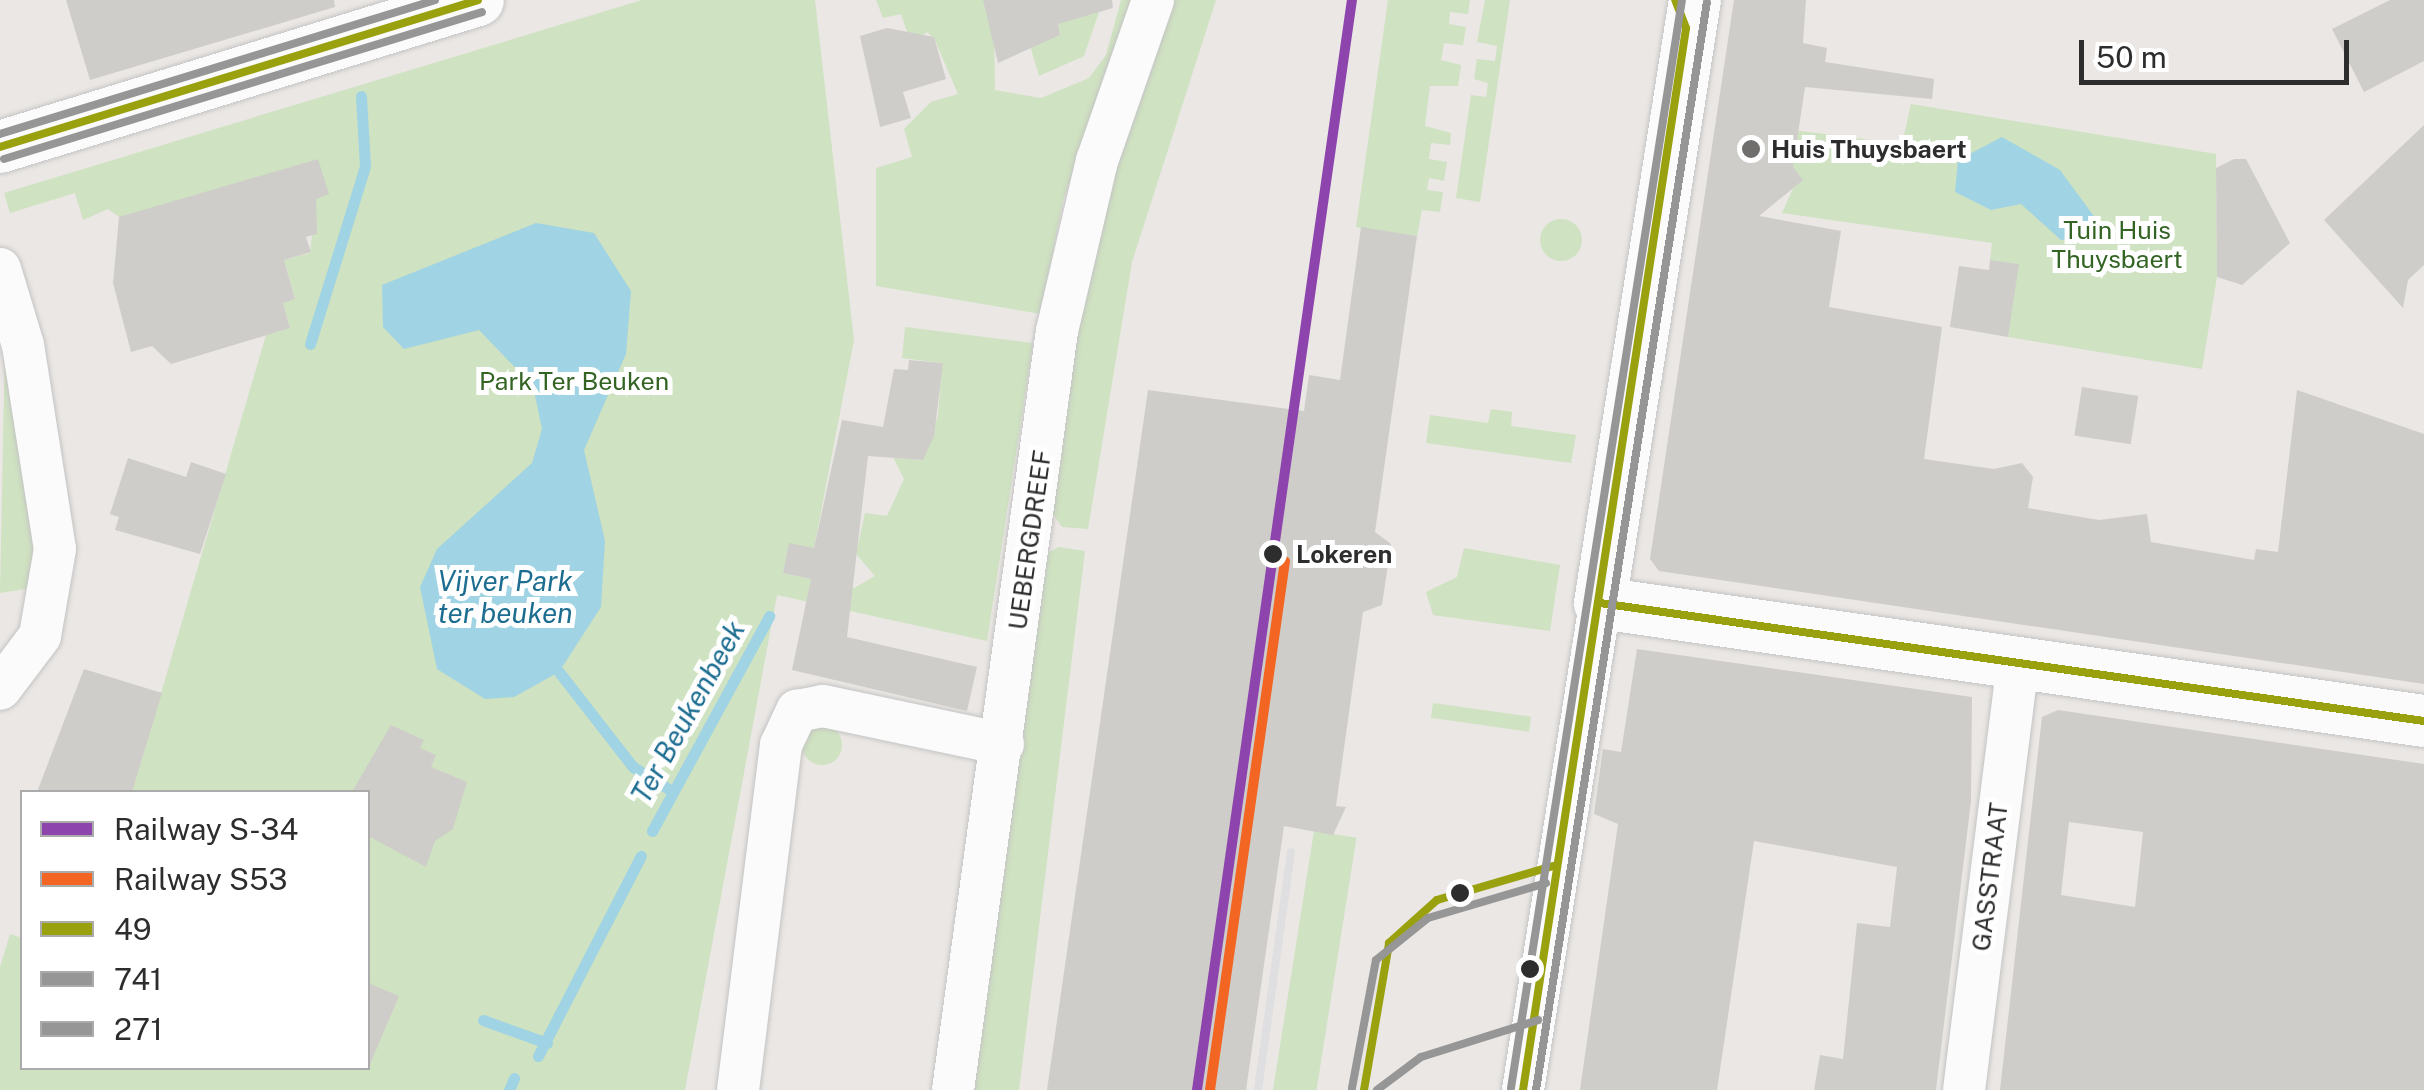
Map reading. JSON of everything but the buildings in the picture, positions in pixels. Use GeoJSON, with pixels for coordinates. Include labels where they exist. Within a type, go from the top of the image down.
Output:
{"type":"FeatureCollection","features":[{"type":"Feature","properties":{"kind":"street"},"geometry":{"type":"LineString","coordinates":[[0,148],[478,0]]}},
{"type":"Feature","properties":{"kind":"street","name":"UEBERGDREEF"},"geometry":{"type":"LineString","coordinates":[[954,1090],[1070,263],[1153,0]]}},
{"type":"Feature","properties":{"kind":"street"},"geometry":{"type":"LineString","coordinates":[[1523,1090],[1600,603],[1685,9]]}},
{"type":"Feature","properties":{"kind":"street"},"geometry":{"type":"LineString","coordinates":[[0,269],[23,345],[55,549],[40,636],[0,689]]}},
{"type":"Feature","properties":{"kind":"street"},"geometry":{"type":"LineString","coordinates":[[1600,603],[2424,721]]}},
{"type":"Feature","properties":{"kind":"street","name":"GASSTRAAT"},"geometry":{"type":"LineString","coordinates":[[1964,1090],[2018,664]]}},
{"type":"Feature","properties":{"kind":"street"},"geometry":{"type":"LineString","coordinates":[[738,1090],[781,744],[797,710],[823,706],[1003,744]]}},
{"type":"Feature","properties":{"kind":"green space","name":"Park Ter Beuken"},"geometry":{"type":"Polygon","coordinates":[[[642,0],[815,0],[854,340],[814,548],[789,544],[783,573],[854,588],[875,576],[856,554],[865,513],[887,516],[904,479],[882,435],[896,458],[922,460],[938,416],[942,363],[902,358],[905,327],[1033,343],[987,641],[777,595],[685,1090],[0,1090],[0,967],[10,934],[20,937],[20,1070],[370,1070],[370,790],[133,790],[266,335],[290,328],[283,303],[295,298],[284,260],[310,253],[316,199],[119,217],[108,209],[83,220],[75,193],[10,213],[4,193],[642,0]]]}},
{"type":"Feature","properties":{"kind":"green space"},"geometry":{"type":"Polygon","coordinates":[[[876,0],[983,0],[994,30],[995,90],[1041,98],[1089,78],[1106,55],[1121,0],[1131,0],[1063,201],[1041,314],[876,286],[876,168],[912,157],[904,129],[931,102],[958,94],[934,38],[927,32],[911,44],[901,14],[883,18],[876,0]]]}},
{"type":"Feature","properties":{"kind":"green space"},"geometry":{"type":"Polygon","coordinates":[[[1103,0],[1084,56],[1039,76],[1029,42],[1060,35],[1058,24],[1103,0]]]}},
{"type":"Feature","properties":{"kind":"green space"},"geometry":{"type":"Polygon","coordinates":[[[1171,0],[1216,0],[1132,262],[1088,529],[1062,527],[1048,507],[1096,225],[1171,0]]]}},
{"type":"Feature","properties":{"kind":"green space"},"geometry":{"type":"Polygon","coordinates":[[[1388,0],[1470,0],[1468,14],[1450,12],[1449,24],[1466,27],[1463,45],[1444,43],[1441,60],[1461,65],[1458,86],[1430,86],[1425,126],[1451,133],[1450,145],[1431,143],[1429,159],[1447,162],[1444,181],[1429,178],[1427,190],[1443,192],[1440,212],[1422,210],[1417,236],[1356,227],[1388,0]]]}},
{"type":"Feature","properties":{"kind":"green space"},"geometry":{"type":"Polygon","coordinates":[[[1485,0],[1510,0],[1480,202],[1456,198],[1471,95],[1486,97],[1488,83],[1474,79],[1477,59],[1495,61],[1497,46],[1477,42],[1485,0]]]}},
{"type":"Feature","properties":{"kind":"green space","name":"Tuin Huis Thuysbaert"},"geometry":{"type":"Polygon","coordinates":[[[1911,104],[2216,154],[2217,277],[2202,369],[2008,337],[2018,264],[1990,260],[1992,243],[1782,213],[1799,175],[1788,167],[1793,130],[1902,144],[1911,104]]]}},
{"type":"Feature","properties":{"kind":"green space"},"geometry":{"type":"Polygon","coordinates":[[[1561,219],[1576,225],[1582,240],[1576,255],[1561,261],[1546,255],[1540,240],[1546,225],[1561,219]]]}},
{"type":"Feature","properties":{"kind":"green space"},"geometry":{"type":"Polygon","coordinates":[[[5,342],[40,555],[38,587],[0,593],[5,342]]]}},
{"type":"Feature","properties":{"kind":"green space"},"geometry":{"type":"Polygon","coordinates":[[[1491,409],[1512,412],[1511,426],[1576,435],[1571,463],[1426,443],[1430,415],[1488,423],[1491,409]]]}},
{"type":"Feature","properties":{"kind":"green space"},"geometry":{"type":"Polygon","coordinates":[[[1058,547],[1085,551],[1019,1090],[969,1090],[1042,557],[1058,547]]]}},
{"type":"Feature","properties":{"kind":"green space"},"geometry":{"type":"Polygon","coordinates":[[[1464,548],[1560,565],[1550,631],[1433,615],[1426,592],[1457,577],[1464,548]]]}},
{"type":"Feature","properties":{"kind":"green space"},"geometry":{"type":"Polygon","coordinates":[[[1433,703],[1531,717],[1529,732],[1431,718],[1433,703]]]}},
{"type":"Feature","properties":{"kind":"green space"},"geometry":{"type":"Polygon","coordinates":[[[822,725],[836,731],[842,745],[836,759],[822,765],[808,759],[802,745],[808,731],[822,725]]]}},
{"type":"Feature","properties":{"kind":"green space"},"geometry":{"type":"Polygon","coordinates":[[[1314,831],[1356,838],[1317,1090],[1273,1090],[1314,831]]]}},
{"type":"Feature","properties":{"kind":"water"},"geometry":{"type":"Polygon","coordinates":[[[2002,137],[2060,170],[2096,219],[2084,238],[2061,240],[2021,204],[1991,210],[1955,192],[1958,160],[2002,137]]]}},
{"type":"Feature","properties":{"kind":"water","name":"Vijver Park ter beuken"},"geometry":{"type":"Polygon","coordinates":[[[536,223],[594,233],[631,291],[626,354],[584,450],[605,541],[601,607],[559,672],[514,697],[485,699],[437,669],[420,587],[437,549],[532,463],[542,429],[533,386],[479,330],[404,349],[383,327],[382,285],[536,223]]]}},
{"type":"Feature","properties":{"kind":"waterway"},"geometry":{"type":"LineString","coordinates":[[310,344],[365,166],[361,96]]}},
{"type":"Feature","properties":{"kind":"waterway","name":"Ter Beukenbeek"},"geometry":{"type":"LineString","coordinates":[[652,831],[769,616]]}},
{"type":"Feature","properties":{"kind":"waterway"},"geometry":{"type":"LineString","coordinates":[[559,672],[633,767],[672,791]]}},
{"type":"Feature","properties":{"kind":"waterway","name":"Ter Beukenbeek"},"geometry":{"type":"LineString","coordinates":[[538,1056],[641,856]]}},
{"type":"Feature","properties":{"kind":"waterway"},"geometry":{"type":"LineString","coordinates":[[483,1020],[547,1043]]}},
{"type":"Feature","properties":{"kind":"waterway","name":"Ter Beukenbeek"},"geometry":{"type":"LineString","coordinates":[[509,1090],[514,1078]]}},
{"type":"Feature","properties":{"kind":"railway"},"geometry":{"type":"LineString","coordinates":[[1258,1090],[1291,852]]}},
{"type":"Feature","properties":{"kind":"rail line","name":"S-34"},"geometry":{"type":"LineString","coordinates":[[1197,1090],[1352,0]]}},
{"type":"Feature","properties":{"kind":"rail line","name":"S53"},"geometry":{"type":"LineString","coordinates":[[1210,1090],[1285,561]]}},
{"type":"Feature","properties":{"kind":"transit line","name":"271"},"geometry":{"type":"LineString","coordinates":[[0,134],[435,0]]}},
{"type":"Feature","properties":{"kind":"transit line","name":"49"},"geometry":{"type":"LineString","coordinates":[[0,147],[478,0]]}},
{"type":"Feature","properties":{"kind":"transit line","name":"49"},"geometry":{"type":"LineString","coordinates":[[1523,1090],[1686,28],[1675,0]]}},
{"type":"Feature","properties":{"kind":"transit line","name":"271"},"geometry":{"type":"LineString","coordinates":[[1511,1088],[1682,0]]}},
{"type":"Feature","properties":{"kind":"transit line","name":"741"},"geometry":{"type":"LineString","coordinates":[[1536,1090],[1707,2]]}},
{"type":"Feature","properties":{"kind":"transit line","name":"741"},"geometry":{"type":"LineString","coordinates":[[4,159],[482,12]]}},
{"type":"Feature","properties":{"kind":"transit line","name":"49"},"geometry":{"type":"LineString","coordinates":[[1600,603],[2424,721]]}},
{"type":"Feature","properties":{"kind":"transit line","name":"49"},"geometry":{"type":"LineString","coordinates":[[1364,1090],[1389,943],[1437,900],[1553,866]]}},
{"type":"Feature","properties":{"kind":"transit line","name":"271"},"geometry":{"type":"LineString","coordinates":[[1352,1088],[1376,960],[1428,918],[1546,883]]}},
{"type":"Feature","properties":{"kind":"transit line","name":"741"},"geometry":{"type":"LineString","coordinates":[[1377,1090],[1421,1057],[1538,1020]]}},
{"type":"Feature","properties":{"kind":"place","name":"Huis Thuysbaert"},"geometry":{"type":"Point","coordinates":[1751,149]}},
{"type":"Feature","properties":{"kind":"place","name":"Lokeren"},"geometry":{"type":"Point","coordinates":[1273,554]}}]}
